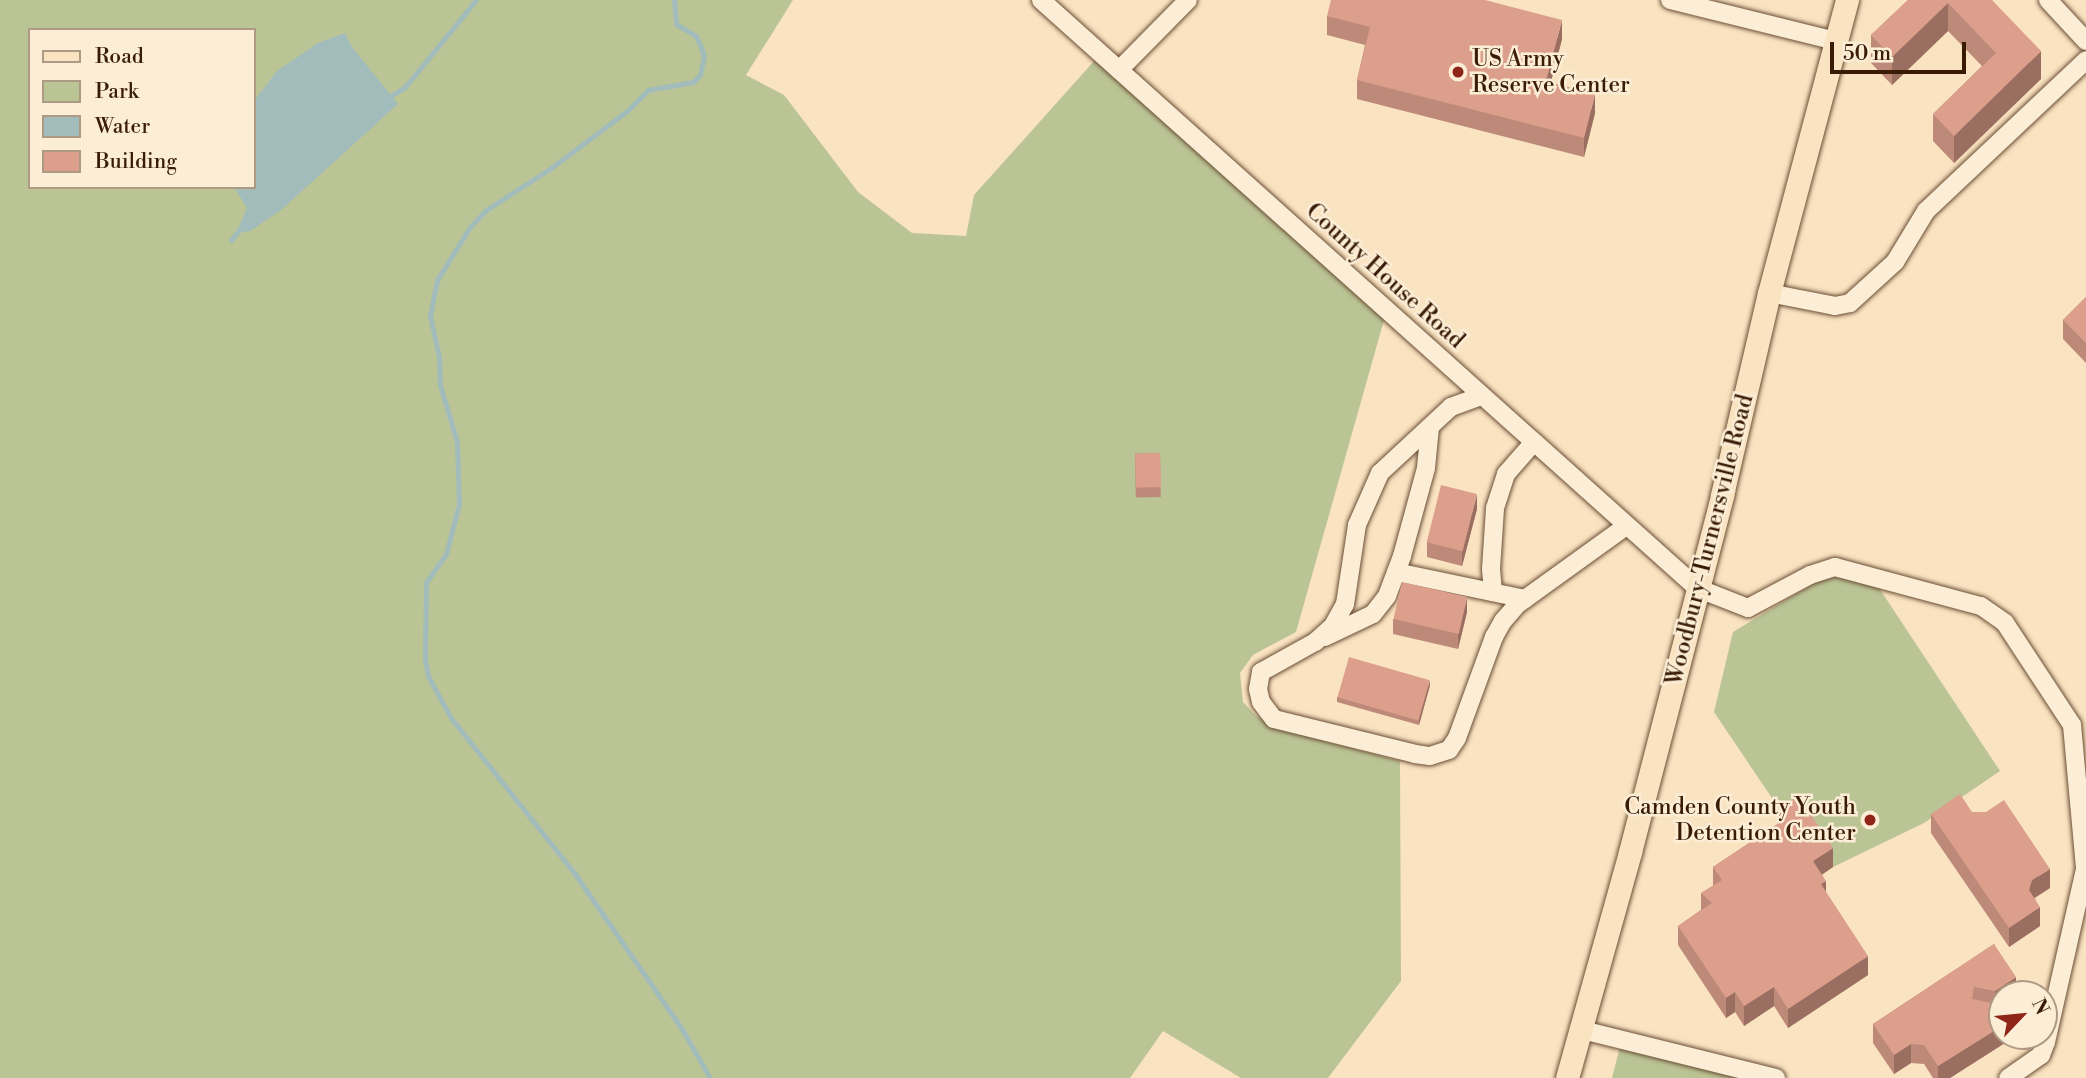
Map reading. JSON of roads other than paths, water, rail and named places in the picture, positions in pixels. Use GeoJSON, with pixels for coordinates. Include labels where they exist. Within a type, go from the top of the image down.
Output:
{"type":"FeatureCollection","features":[{"type":"Feature","properties":{"kind":"main road","name":"Woodbury-Turnersville Road"},"geometry":{"type":"LineString","coordinates":[[1567,1078],[1582,1030],[1697,588],[1769,293],[1847,0]]}},
{"type":"Feature","properties":{"kind":"street","name":"County House Road"},"geometry":{"type":"LineString","coordinates":[[1041,0],[1697,588],[1748,608],[1810,575],[1835,568],[1981,606],[2005,623],[2072,725],[2085,869],[2046,1042],[2041,1055],[2008,1078]]}},
{"type":"Feature","properties":{"kind":"street"},"geometry":{"type":"LineString","coordinates":[[1670,0],[1836,41]]}},
{"type":"Feature","properties":{"kind":"street"},"geometry":{"type":"LineString","coordinates":[[2051,1],[2086,41]]}},
{"type":"Feature","properties":{"kind":"street"},"geometry":{"type":"LineString","coordinates":[[1119,70],[1179,3]]}},
{"type":"Feature","properties":{"kind":"street"},"geometry":{"type":"LineString","coordinates":[[1769,293],[1835,306],[1850,303],[1895,262],[1926,211],[2086,60]]}},
{"type":"Feature","properties":{"kind":"street"},"geometry":{"type":"LineString","coordinates":[[1312,643],[1333,626],[1345,604],[1357,525],[1380,473],[1451,407],[1481,396]]}},
{"type":"Feature","properties":{"kind":"street"},"geometry":{"type":"LineString","coordinates":[[1430,427],[1426,468],[1387,596],[1373,614],[1312,643],[1261,672],[1258,689],[1261,702],[1274,719],[1415,754],[1440,754],[1449,750],[1457,738],[1494,637],[1503,621],[1525,599],[1626,526]]}},
{"type":"Feature","properties":{"kind":"street"},"geometry":{"type":"LineString","coordinates":[[1493,592],[1491,569],[1495,508],[1506,474],[1533,443]]}},
{"type":"Feature","properties":{"kind":"street"},"geometry":{"type":"LineString","coordinates":[[1396,572],[1525,599]]}},
{"type":"Feature","properties":{"kind":"street"},"geometry":{"type":"LineString","coordinates":[[1582,1030],[1776,1078]]}},
{"type":"Feature","properties":{"kind":"water"},"geometry":{"type":"Polygon","coordinates":[[[345,33],[352,47],[398,104],[281,210],[250,231],[236,233],[247,208],[235,189],[256,189],[256,98],[277,71],[318,43],[345,33]]]}},
{"type":"Feature","properties":{"kind":"waterway"},"geometry":{"type":"LineString","coordinates":[[387,98],[405,87],[476,0]]}},
{"type":"Feature","properties":{"kind":"waterway"},"geometry":{"type":"LineString","coordinates":[[674,0],[676,24],[696,36],[701,47],[704,57],[700,75],[693,82],[648,90],[627,111],[551,168],[486,210],[470,227],[437,280],[430,316],[439,357],[440,385],[457,442],[459,504],[446,554],[426,583],[425,659],[428,676],[451,718],[575,874],[682,1029],[710,1078]]}},
{"type":"Feature","properties":{"kind":"waterway"},"geometry":{"type":"LineString","coordinates":[[231,240],[240,229]]}},
{"type":"Feature","properties":{"kind":"place","name":"US Army Reserve Center"},"geometry":{"type":"Point","coordinates":[1458,72]}},
{"type":"Feature","properties":{"kind":"place","name":"Camden County Youth Detention Center"},"geometry":{"type":"Point","coordinates":[1870,820]}}]}
